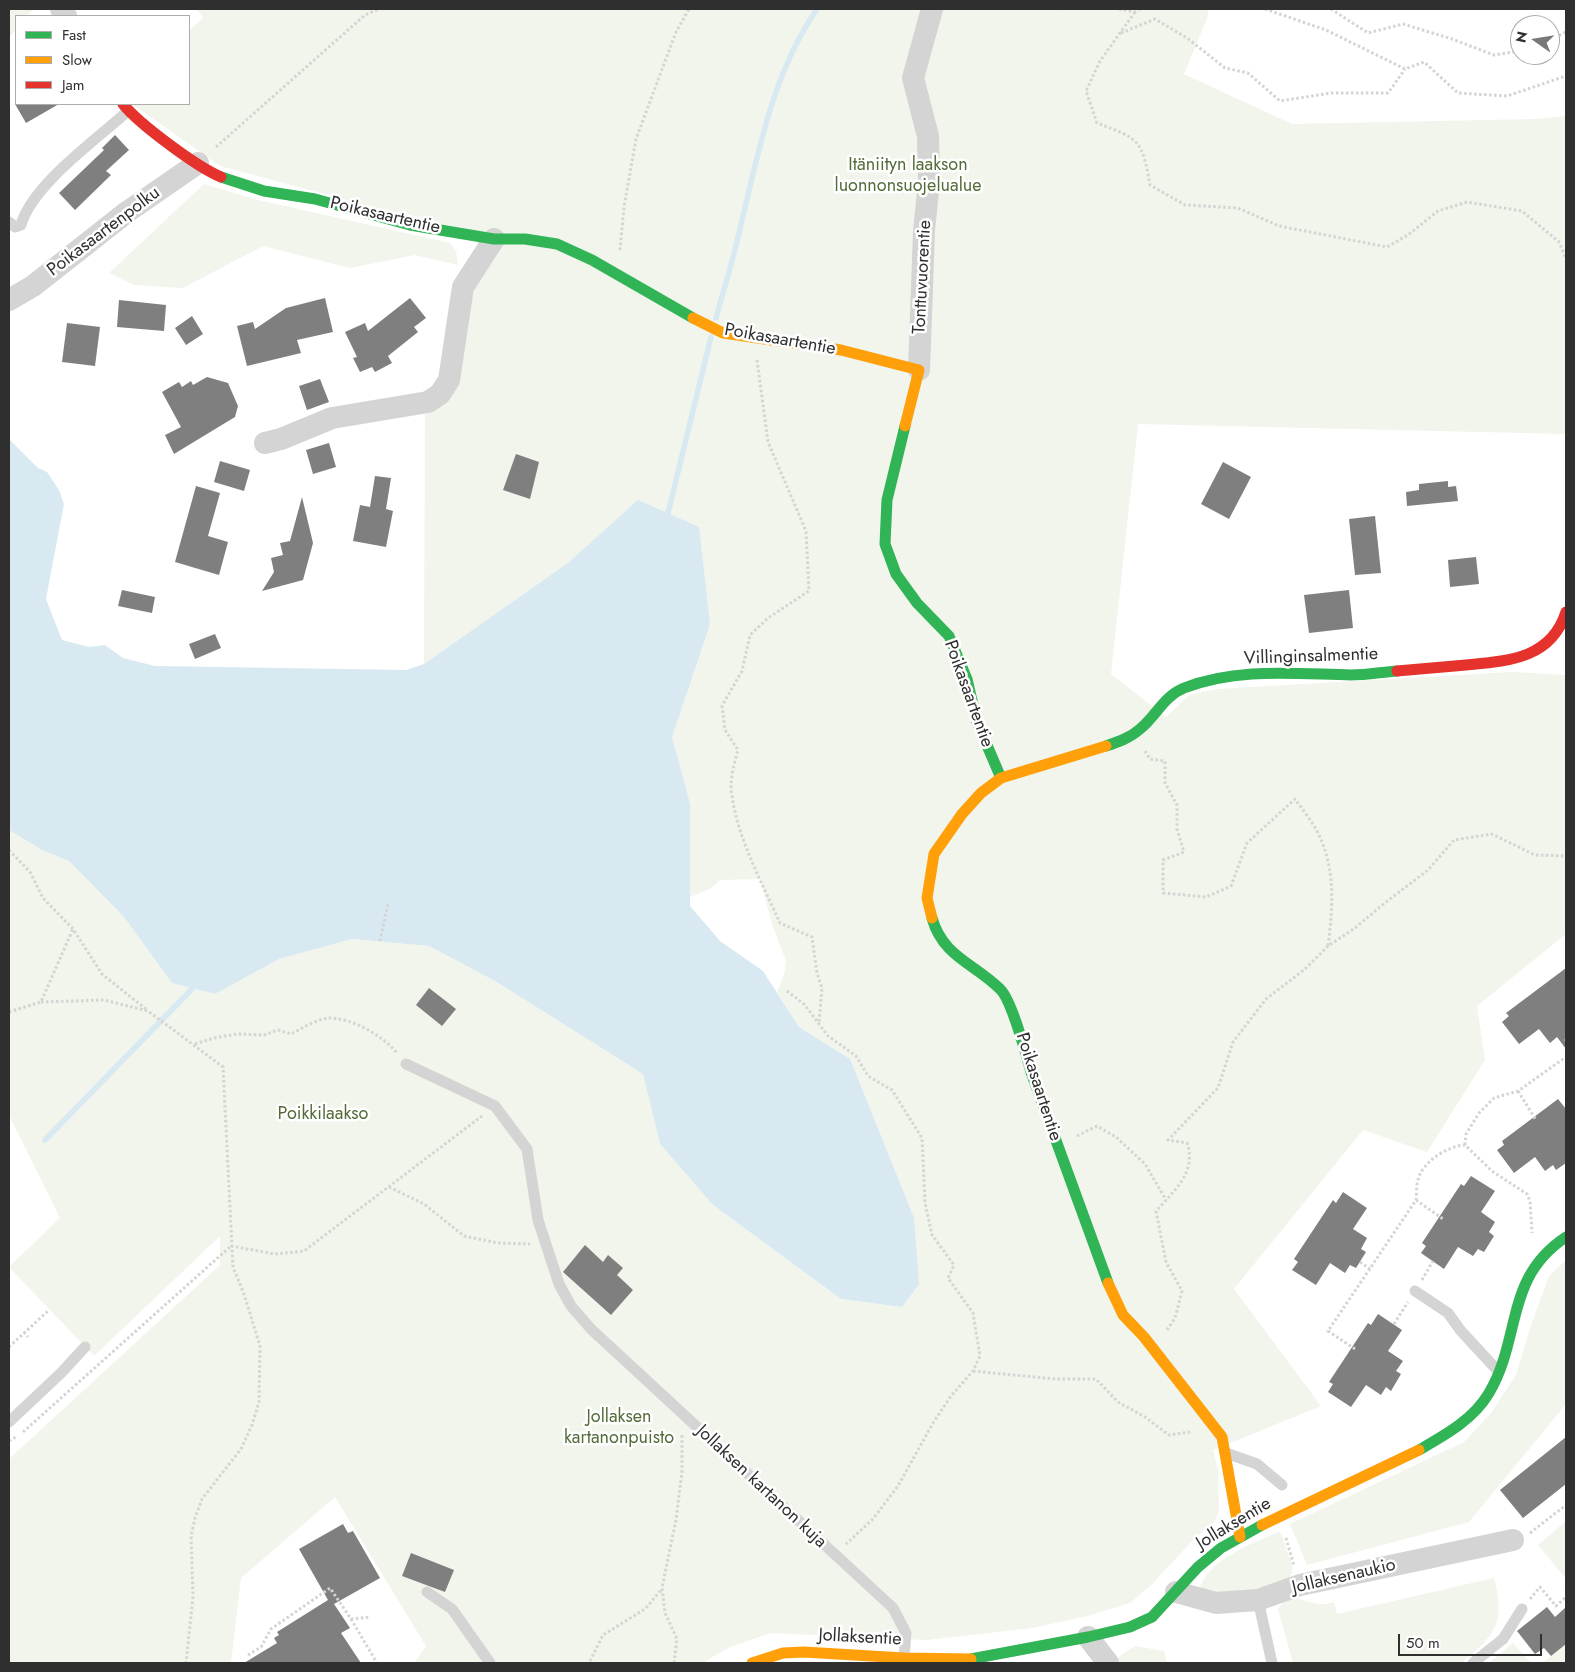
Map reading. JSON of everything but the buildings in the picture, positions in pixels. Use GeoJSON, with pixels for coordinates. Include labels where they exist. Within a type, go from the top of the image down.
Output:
{"type":"FeatureCollection","features":[{"type":"Feature","properties":{"kind":"street","name":"Tonttuvuorentie"},"geometry":{"type":"LineString","coordinates":[[919,370],[924,230],[929,181],[928,136],[913,78],[932,9]]}},
{"type":"Feature","properties":{"kind":"street","name":"Poikasaartentie"},"geometry":{"type":"LineString","coordinates":[[126,108],[215,174],[264,190],[314,199],[410,225],[494,239],[524,239],[557,244],[724,333],[841,350],[919,370],[887,500],[885,544],[896,574],[917,603],[949,636],[967,679],[977,722],[1001,778],[981,793],[945,835],[934,854],[927,898],[937,935],[947,947],[1002,990],[1022,1038],[1031,1072],[1109,1287],[1123,1315],[1153,1348],[1222,1437],[1240,1537]]}},
{"type":"Feature","properties":{"kind":"street","name":"Poikasaartenpolku"},"geometry":{"type":"LineString","coordinates":[[9,300],[33,286],[127,212],[198,163]]}},
{"type":"Feature","properties":{"kind":"street"},"geometry":{"type":"LineString","coordinates":[[264,443],[281,439],[332,418],[428,402],[440,394],[450,380],[463,288],[494,239]]}},
{"type":"Feature","properties":{"kind":"street","name":"Villinginsalmentie"},"geometry":{"type":"LineString","coordinates":[[1001,778],[1124,740],[1141,729],[1168,698],[1183,688],[1216,678],[1283,672],[1354,675],[1512,661],[1536,652],[1554,637],[1566,612]]}},
{"type":"Feature","properties":{"kind":"street","name":"Jollaksentie"},"geometry":{"type":"LineString","coordinates":[[752,1663],[784,1653],[804,1652],[904,1658],[973,1659],[1088,1637],[1130,1627],[1152,1617],[1198,1567],[1220,1548],[1450,1433],[1473,1413],[1488,1394],[1499,1372],[1507,1350],[1522,1288],[1543,1256],[1566,1237]]}},
{"type":"Feature","properties":{"kind":"street","name":"Jollaksenaukio"},"geometry":{"type":"LineString","coordinates":[[1176,1592],[1216,1604],[1258,1600],[1300,1585],[1514,1540]]}},
{"type":"Feature","properties":{"kind":"street"},"geometry":{"type":"LineString","coordinates":[[1088,1637],[1108,1663]]}},
{"type":"Feature","properties":{"kind":"lane"},"geometry":{"type":"LineString","coordinates":[[9,222],[15,227],[21,225],[25,212],[45,185],[126,108]]}},
{"type":"Feature","properties":{"kind":"lane"},"geometry":{"type":"LineString","coordinates":[[406,1064],[495,1106]]}},
{"type":"Feature","properties":{"kind":"lane","name":"Jollaksen kartanon kuja"},"geometry":{"type":"LineString","coordinates":[[495,1106],[528,1149],[538,1220],[560,1284],[571,1306],[591,1329],[893,1608],[906,1633],[904,1658]]}},
{"type":"Feature","properties":{"kind":"lane"},"geometry":{"type":"LineString","coordinates":[[1415,1291],[1448,1313],[1461,1331],[1499,1372]]}},
{"type":"Feature","properties":{"kind":"lane"},"geometry":{"type":"LineString","coordinates":[[9,1422],[62,1374],[85,1347]]}},
{"type":"Feature","properties":{"kind":"lane"},"geometry":{"type":"LineString","coordinates":[[1226,1453],[1257,1464],[1282,1486]]}},
{"type":"Feature","properties":{"kind":"lane"},"geometry":{"type":"LineString","coordinates":[[426,1592],[452,1609],[490,1663]]}},
{"type":"Feature","properties":{"kind":"lane"},"geometry":{"type":"LineString","coordinates":[[1258,1600],[1272,1663]]}},
{"type":"Feature","properties":{"kind":"lane"},"geometry":{"type":"LineString","coordinates":[[1474,1663],[1503,1639],[1522,1609]]}},
{"type":"Feature","properties":{"kind":"path"},"geometry":{"type":"LineString","coordinates":[[198,163],[365,15],[379,9]]}},
{"type":"Feature","properties":{"kind":"path"},"geometry":{"type":"LineString","coordinates":[[618,275],[624,208],[636,139],[676,32],[689,9]]}},
{"type":"Feature","properties":{"kind":"path"},"geometry":{"type":"LineString","coordinates":[[1119,9],[1135,12]]}},
{"type":"Feature","properties":{"kind":"path"},"geometry":{"type":"LineString","coordinates":[[1140,9],[1135,12],[1100,61],[1086,91],[1097,123],[1128,135],[1144,153],[1150,185],[1185,205],[1238,208],[1279,226],[1387,247],[1408,235],[1438,211],[1467,202],[1522,211],[1559,242],[1566,258]]}},
{"type":"Feature","properties":{"kind":"path"},"geometry":{"type":"LineString","coordinates":[[1265,9],[1326,30],[1405,69]]}},
{"type":"Feature","properties":{"kind":"path"},"geometry":{"type":"LineString","coordinates":[[1330,9],[1368,32],[1403,24],[1452,39],[1494,55],[1510,53]]}},
{"type":"Feature","properties":{"kind":"path"},"geometry":{"type":"LineString","coordinates":[[1120,33],[1155,19],[1187,38],[1225,68],[1248,73],[1280,101],[1331,93],[1388,93],[1405,69],[1424,62],[1458,93],[1507,96],[1566,76]]}},
{"type":"Feature","properties":{"kind":"path"},"geometry":{"type":"LineString","coordinates":[[754,337],[768,442],[806,532],[809,590],[768,618],[750,635],[742,671],[722,706],[725,730],[738,750],[732,773],[732,795],[748,852],[780,923],[812,937],[817,974],[822,988],[819,1023]]}},
{"type":"Feature","properties":{"kind":"path"},"geometry":{"type":"LineString","coordinates":[[1134,734],[1150,759],[1165,761],[1165,783],[1177,805],[1177,829],[1184,852],[1163,860],[1162,893],[1206,897],[1231,886],[1247,843],[1295,798],[1317,831],[1331,872],[1333,907],[1328,946]]}},
{"type":"Feature","properties":{"kind":"path"},"geometry":{"type":"LineString","coordinates":[[1153,1348],[1175,1318],[1182,1291],[1166,1262],[1157,1227],[1156,1211],[1183,1182],[1191,1154],[1187,1143],[1168,1140],[1218,1088],[1232,1042],[1266,999],[1305,970],[1328,946],[1355,928],[1428,870],[1454,840],[1492,834],[1536,855],[1566,856]]}},
{"type":"Feature","properties":{"kind":"path"},"geometry":{"type":"LineString","coordinates":[[9,850],[30,872],[43,898],[73,929],[102,974],[223,1067],[233,1267],[244,1294],[260,1346],[259,1402],[252,1425],[241,1449],[202,1499],[195,1518],[191,1536],[193,1596],[186,1663]]}},
{"type":"Feature","properties":{"kind":"path"},"geometry":{"type":"LineString","coordinates":[[380,942],[388,904]]}},
{"type":"Feature","properties":{"kind":"path"},"geometry":{"type":"LineString","coordinates":[[41,1002],[73,929]]}},
{"type":"Feature","properties":{"kind":"path"},"geometry":{"type":"LineString","coordinates":[[787,991],[804,1004],[828,1036],[856,1056],[868,1076],[892,1090],[922,1138],[925,1203],[932,1235],[954,1265],[948,1278],[973,1313],[980,1356],[973,1370],[951,1396],[933,1423],[898,1486],[867,1525],[833,1553]]}},
{"type":"Feature","properties":{"kind":"path"},"geometry":{"type":"LineString","coordinates":[[9,1012],[41,1002],[104,1000],[148,1011]]}},
{"type":"Feature","properties":{"kind":"path"},"geometry":{"type":"LineString","coordinates":[[194,1045],[214,1038],[238,1034],[264,1035],[278,1030],[291,1034],[327,1018],[378,1034],[406,1064]]}},
{"type":"Feature","properties":{"kind":"path"},"geometry":{"type":"LineString","coordinates":[[1465,1145],[1466,1134],[1478,1113],[1494,1098],[1518,1091],[1566,1057]]}},
{"type":"Feature","properties":{"kind":"path"},"geometry":{"type":"LineString","coordinates":[[1518,1091],[1536,1120]]}},
{"type":"Feature","properties":{"kind":"path"},"geometry":{"type":"LineString","coordinates":[[231,1246],[275,1254],[304,1251],[495,1106]]}},
{"type":"Feature","properties":{"kind":"path"},"geometry":{"type":"LineString","coordinates":[[1060,1151],[1079,1134],[1097,1126],[1116,1138],[1145,1164],[1166,1200]]}},
{"type":"Feature","properties":{"kind":"path"},"geometry":{"type":"LineString","coordinates":[[1355,1349],[1328,1331],[1416,1200],[1418,1179],[1432,1158],[1458,1145],[1465,1145],[1492,1171],[1526,1194],[1530,1201],[1532,1235],[1543,1256]]}},
{"type":"Feature","properties":{"kind":"path"},"geometry":{"type":"LineString","coordinates":[[389,1187],[424,1204],[464,1236],[498,1243],[534,1244],[546,1242]]}},
{"type":"Feature","properties":{"kind":"path"},"geometry":{"type":"LineString","coordinates":[[1416,1200],[1443,1219]]}},
{"type":"Feature","properties":{"kind":"path"},"geometry":{"type":"LineString","coordinates":[[9,1441],[26,1430],[231,1246]]}},
{"type":"Feature","properties":{"kind":"path"},"geometry":{"type":"LineString","coordinates":[[1394,1324],[1433,1261]]}},
{"type":"Feature","properties":{"kind":"path"},"geometry":{"type":"LineString","coordinates":[[1360,1262],[1370,1269]]}},
{"type":"Feature","properties":{"kind":"path"},"geometry":{"type":"LineString","coordinates":[[9,1346],[49,1310]]}},
{"type":"Feature","properties":{"kind":"path"},"geometry":{"type":"LineString","coordinates":[[24,1332],[28,1337]]}},
{"type":"Feature","properties":{"kind":"path"},"geometry":{"type":"LineString","coordinates":[[973,1370],[1055,1379],[1096,1379],[1118,1402],[1145,1417],[1169,1435],[1192,1432],[1208,1418]]}},
{"type":"Feature","properties":{"kind":"path"},"geometry":{"type":"LineString","coordinates":[[674,1663],[677,1639],[665,1613],[662,1588],[676,1520],[682,1471],[681,1412]]}},
{"type":"Feature","properties":{"kind":"path"},"geometry":{"type":"LineString","coordinates":[[1514,1540],[1530,1534],[1566,1505]]}},
{"type":"Feature","properties":{"kind":"path"},"geometry":{"type":"LineString","coordinates":[[1285,1535],[1300,1585]]}},
{"type":"Feature","properties":{"kind":"path"},"geometry":{"type":"LineString","coordinates":[[1522,1609],[1540,1587],[1556,1606],[1566,1597]]}},
{"type":"Feature","properties":{"kind":"path"},"geometry":{"type":"LineString","coordinates":[[248,1655],[261,1647],[271,1629],[330,1588],[378,1663]]}},
{"type":"Feature","properties":{"kind":"path"},"geometry":{"type":"LineString","coordinates":[[590,1661],[603,1636],[645,1609],[662,1588]]}},
{"type":"Feature","properties":{"kind":"path"},"geometry":{"type":"LineString","coordinates":[[351,1619],[370,1617]]}},
{"type":"Feature","properties":{"kind":"green space"},"geometry":{"type":"Polygon","coordinates":[[[9,9],[33,9],[28,15],[15,15],[15,30],[9,38],[9,9]]]}},
{"type":"Feature","properties":{"kind":"green space"},"geometry":{"type":"Polygon","coordinates":[[[197,9],[1208,9],[1208,16],[1184,74],[1292,124],[1535,119],[1566,116],[1566,434],[1138,424],[1111,674],[1166,717],[1189,695],[1217,689],[1512,672],[1566,675],[1566,934],[1477,1006],[1485,1060],[1427,1152],[1363,1130],[1234,1289],[1321,1406],[1213,1450],[1218,1470],[1219,1508],[1216,1520],[1193,1540],[1151,1585],[1130,1603],[1088,1616],[1032,1628],[927,1640],[771,1633],[730,1647],[702,1663],[414,1663],[426,1646],[335,1497],[241,1578],[231,1663],[9,1663],[9,1459],[220,1265],[220,1236],[94,1356],[9,1267],[60,1218],[9,1115],[9,830],[42,850],[69,861],[124,917],[172,983],[215,994],[279,959],[352,939],[429,946],[495,981],[643,1074],[660,1144],[713,1205],[841,1299],[902,1307],[850,1059],[799,1027],[777,992],[784,975],[786,961],[773,927],[760,879],[720,880],[710,889],[690,897],[690,906],[543,581],[424,664],[425,408],[437,405],[468,290],[497,252],[436,224],[220,166],[133,105],[190,105],[190,30],[203,18],[197,9]]]}},
{"type":"Feature","properties":{"kind":"green space"},"geometry":{"type":"Polygon","coordinates":[[[204,184],[258,200],[450,243],[456,251],[458,265],[415,255],[350,268],[263,246],[183,288],[134,285],[109,273],[204,184]]]}},
{"type":"Feature","properties":{"kind":"green space"},"geometry":{"type":"Polygon","coordinates":[[[1566,1260],[1566,1404],[1469,1522],[1307,1565],[1290,1524],[1464,1442],[1491,1413],[1516,1375],[1530,1328],[1549,1276],[1566,1260]]]}},
{"type":"Feature","properties":{"kind":"green space"},"geometry":{"type":"Polygon","coordinates":[[[1566,1521],[1566,1579],[1538,1545],[1566,1521]]]}},
{"type":"Feature","properties":{"kind":"green space"},"geometry":{"type":"Polygon","coordinates":[[[1278,1532],[1281,1533],[1293,1568],[1290,1578],[1248,1593],[1220,1596],[1200,1590],[1204,1579],[1221,1561],[1244,1547],[1278,1532]]]}},
{"type":"Feature","properties":{"kind":"green space"},"geometry":{"type":"Polygon","coordinates":[[[1494,1578],[1499,1607],[1495,1627],[1490,1636],[1461,1663],[1293,1663],[1278,1609],[1283,1603],[1292,1598],[1320,1604],[1334,1602],[1337,1614],[1494,1578]]]}},
{"type":"Feature","properties":{"kind":"green space"},"geometry":{"type":"Polygon","coordinates":[[[1513,1643],[1530,1662],[1542,1663],[1489,1663],[1513,1643]]]}},
{"type":"Feature","properties":{"kind":"green space"},"geometry":{"type":"Polygon","coordinates":[[[1566,1644],[1566,1663],[1542,1663],[1566,1644]]]}},
{"type":"Feature","properties":{"kind":"green space"},"geometry":{"type":"Polygon","coordinates":[[[1135,1646],[1164,1651],[1167,1663],[1118,1663],[1114,1660],[1135,1646]]]}},
{"type":"Feature","properties":{"kind":"shaded area"},"geometry":{"type":"Polygon","coordinates":[[[9,439],[38,468],[47,472],[59,490],[64,504],[46,599],[62,640],[89,647],[105,645],[123,658],[155,666],[406,670],[424,664],[568,563],[638,500],[699,527],[710,624],[672,737],[690,804],[690,906],[720,941],[763,971],[799,1027],[850,1059],[914,1218],[919,1284],[902,1307],[841,1299],[713,1205],[660,1144],[643,1074],[495,981],[429,946],[352,939],[279,959],[215,994],[172,983],[124,917],[69,861],[42,850],[9,830],[9,439]]]}},
{"type":"Feature","properties":{"kind":"waterway"},"geometry":{"type":"LineString","coordinates":[[716,318],[776,91],[787,63],[817,9]]}},
{"type":"Feature","properties":{"kind":"waterway"},"geometry":{"type":"LineString","coordinates":[[668,513],[711,337]]}},
{"type":"Feature","properties":{"kind":"waterway"},"geometry":{"type":"LineString","coordinates":[[45,1140],[192,989]]}},
{"type":"Feature","properties":{"kind":"traffic: fast"},"geometry":{"type":"LineString","coordinates":[[221,177],[264,191],[315,199],[410,225],[494,239],[525,239],[557,244],[592,260],[693,318]]}},
{"type":"Feature","properties":{"kind":"traffic: fast"},"geometry":{"type":"LineString","coordinates":[[905,426],[887,500],[885,544],[896,574],[917,603],[949,636],[967,679],[977,722],[1001,778]]}},
{"type":"Feature","properties":{"kind":"traffic: fast"},"geometry":{"type":"LineString","coordinates":[[1106,746],[1136,732],[1177,692],[1204,681],[1246,674],[1363,675],[1397,671]]}},
{"type":"Feature","properties":{"kind":"traffic: fast"},"geometry":{"type":"LineString","coordinates":[[932,918],[937,931],[951,951],[990,980],[1005,995],[1108,1283]]}},
{"type":"Feature","properties":{"kind":"traffic: fast"},"geometry":{"type":"LineString","coordinates":[[1419,1450],[1439,1439],[1467,1419],[1489,1393],[1499,1372],[1523,1290],[1532,1271],[1546,1253],[1566,1237]]}},
{"type":"Feature","properties":{"kind":"traffic: fast"},"geometry":{"type":"LineString","coordinates":[[971,1659],[1088,1637],[1130,1627],[1152,1617],[1198,1567],[1221,1548],[1262,1525]]}},
{"type":"Feature","properties":{"kind":"traffic: slow"},"geometry":{"type":"LineString","coordinates":[[693,318],[723,333],[841,350],[919,370],[905,426]]}},
{"type":"Feature","properties":{"kind":"traffic: slow"},"geometry":{"type":"LineString","coordinates":[[932,918],[927,898],[934,854],[962,814],[981,793],[1001,778],[1106,746]]}},
{"type":"Feature","properties":{"kind":"traffic: slow"},"geometry":{"type":"LineString","coordinates":[[1108,1283],[1123,1315],[1144,1337],[1222,1437],[1240,1537]]}},
{"type":"Feature","properties":{"kind":"traffic: slow"},"geometry":{"type":"LineString","coordinates":[[1262,1525],[1419,1450]]}},
{"type":"Feature","properties":{"kind":"traffic: slow"},"geometry":{"type":"LineString","coordinates":[[752,1663],[783,1653],[804,1652],[904,1658],[971,1659]]}},
{"type":"Feature","properties":{"kind":"traffic: jam"},"geometry":{"type":"LineString","coordinates":[[124,105],[169,144],[221,177]]}},
{"type":"Feature","properties":{"kind":"traffic: jam"},"geometry":{"type":"LineString","coordinates":[[1397,671],[1497,662],[1526,655],[1550,640],[1559,628],[1566,612]]}},
{"type":"Feature","properties":{"kind":"park label","name":"Itäniityn laakson luonnonsuojelualue"},"geometry":{"type":"Point","coordinates":[908,176]}},
{"type":"Feature","properties":{"kind":"park label","name":"Poikkilaakso"},"geometry":{"type":"Point","coordinates":[323,1115]}},
{"type":"Feature","properties":{"kind":"park label","name":"Jollaksen kartanonpuisto"},"geometry":{"type":"Point","coordinates":[619,1428]}}]}
